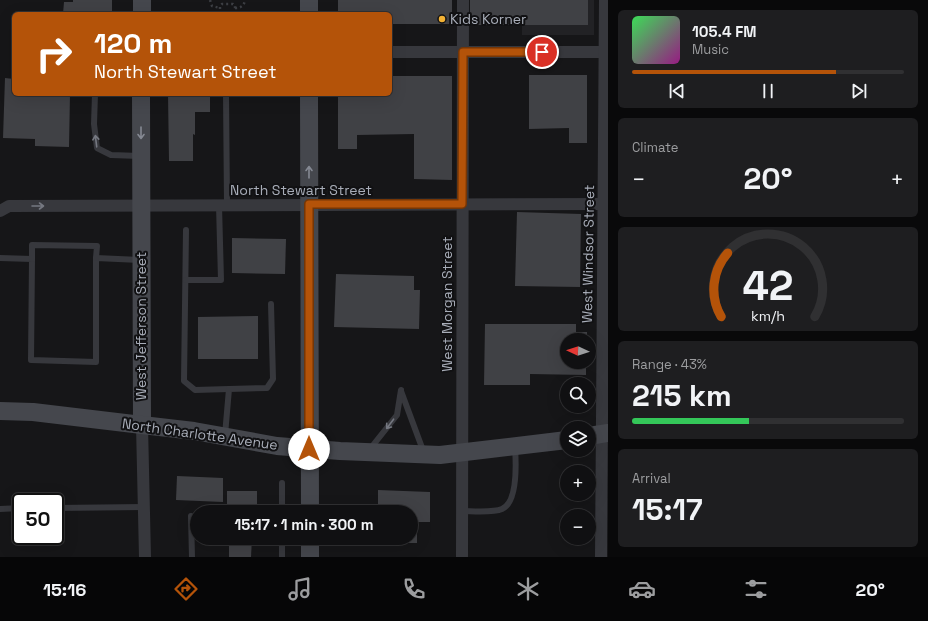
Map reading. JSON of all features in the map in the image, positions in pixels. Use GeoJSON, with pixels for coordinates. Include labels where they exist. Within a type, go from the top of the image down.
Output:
{"type":"FeatureCollection","features":[{"type":"Feature","properties":{"kind":"main road"},"geometry":{"type":"LineString","coordinates":[[142,0],[142,12]]}},
{"type":"Feature","properties":{"kind":"main road"},"geometry":{"type":"LineString","coordinates":[[310,0],[310,12]]}},
{"type":"Feature","properties":{"kind":"main road","name":"West Jefferson Street"},"geometry":{"type":"LineString","coordinates":[[141,96],[142,425]]}},
{"type":"Feature","properties":{"kind":"main road"},"geometry":{"type":"LineString","coordinates":[[309,96],[310,505]]}},
{"type":"Feature","properties":{"kind":"main road","name":"North Charlotte Avenue"},"geometry":{"type":"LineString","coordinates":[[0,411],[33,412],[142,425],[277,446],[309,449],[440,455],[560,441]]}},
{"type":"Feature","properties":{"kind":"main road"},"geometry":{"type":"LineString","coordinates":[[310,545],[310,557]]}},
{"type":"Feature","properties":{"kind":"street","name":"West Morgan Street"},"geometry":{"type":"LineString","coordinates":[[462,557],[463,0]]}},
{"type":"Feature","properties":{"kind":"street","name":"West Windsor Street"},"geometry":{"type":"LineString","coordinates":[[601,557],[599,434],[606,204],[605,0]]}},
{"type":"Feature","properties":{"kind":"street"},"geometry":{"type":"LineString","coordinates":[[392,52],[606,52]]}},
{"type":"Feature","properties":{"kind":"street","name":"North Stewart Street"},"geometry":{"type":"LineString","coordinates":[[0,211],[9,206],[606,204]]}},
{"type":"Feature","properties":{"kind":"street","name":"West Jefferson Street"},"geometry":{"type":"LineString","coordinates":[[142,425],[145,557]]}},
{"type":"Feature","properties":{"kind":"lane"},"geometry":{"type":"LineString","coordinates":[[95,96],[94,124],[97,148],[111,155],[141,156]]}},
{"type":"Feature","properties":{"kind":"lane"},"geometry":{"type":"LineString","coordinates":[[186,280],[221,280],[226,96]]}},
{"type":"Feature","properties":{"kind":"lane"},"geometry":{"type":"LineString","coordinates":[[186,230],[184,381],[195,390],[267,388],[273,378],[271,304]]}},
{"type":"Feature","properties":{"kind":"lane"},"geometry":{"type":"LineString","coordinates":[[32,245],[97,246],[96,258],[96,362],[31,360],[32,245]]}},
{"type":"Feature","properties":{"kind":"lane"},"geometry":{"type":"LineString","coordinates":[[0,258],[32,258]]}},
{"type":"Feature","properties":{"kind":"lane"},"geometry":{"type":"LineString","coordinates":[[96,258],[141,260]]}},
{"type":"Feature","properties":{"kind":"lane"},"geometry":{"type":"LineString","coordinates":[[224,437],[229,389]]}},
{"type":"Feature","properties":{"kind":"lane"},"geometry":{"type":"LineString","coordinates":[[368,452],[397,415],[401,390],[425,454]]}},
{"type":"Feature","properties":{"kind":"lane"},"geometry":{"type":"LineString","coordinates":[[462,511],[502,510],[507,506],[515,482],[515,446]]}},
{"type":"Feature","properties":{"kind":"lane"},"geometry":{"type":"LineString","coordinates":[[282,483],[282,505]]}},
{"type":"Feature","properties":{"kind":"lane"},"geometry":{"type":"LineString","coordinates":[[64,508],[144,507]]}},
{"type":"Feature","properties":{"kind":"lane"},"geometry":{"type":"LineString","coordinates":[[0,509],[12,508]]}},
{"type":"Feature","properties":{"kind":"lane"},"geometry":{"type":"LineString","coordinates":[[192,545],[192,557]]}},
{"type":"Feature","properties":{"kind":"lane"},"geometry":{"type":"LineString","coordinates":[[282,545],[282,557]]}},
{"type":"Feature","properties":{"kind":"path"},"geometry":{"type":"LineString","coordinates":[[210,0],[212,6],[220,8]]}},
{"type":"Feature","properties":{"kind":"path"},"geometry":{"type":"LineString","coordinates":[[235,8],[242,7],[245,0]]}},
{"type":"Feature","properties":{"kind":"path"},"geometry":{"type":"LineString","coordinates":[[220,12],[222,4],[233,4],[235,12]]}},
{"type":"Feature","properties":{"kind":"shaded area"},"geometry":{"type":"Polygon","coordinates":[[[522,0],[594,0],[594,35],[522,35],[522,0]]]}},
{"type":"Feature","properties":{"kind":"building"},"geometry":{"type":"Polygon","coordinates":[[[73,0],[112,0],[112,12],[63,12],[64,2],[73,2],[73,0]]]}},
{"type":"Feature","properties":{"kind":"building"},"geometry":{"type":"Polygon","coordinates":[[[338,0],[452,0],[452,24],[392,24],[392,12],[338,12],[338,0]]]}},
{"type":"Feature","properties":{"kind":"building"},"geometry":{"type":"Polygon","coordinates":[[[470,0],[588,0],[588,25],[470,25],[470,0]]]}},
{"type":"Feature","properties":{"kind":"building"},"geometry":{"type":"Polygon","coordinates":[[[529,75],[587,75],[587,143],[569,143],[569,128],[529,129],[529,75]]]}},
{"type":"Feature","properties":{"kind":"building"},"geometry":{"type":"Polygon","coordinates":[[[392,76],[452,76],[452,180],[414,179],[414,134],[357,135],[357,149],[338,149],[338,96],[392,96],[392,76]]]}},
{"type":"Feature","properties":{"kind":"building"},"geometry":{"type":"Polygon","coordinates":[[[5,78],[12,79],[12,96],[70,96],[69,147],[35,146],[35,139],[3,138],[5,78]]]}},
{"type":"Feature","properties":{"kind":"building"},"geometry":{"type":"Polygon","coordinates":[[[168,96],[210,96],[210,112],[195,112],[193,161],[169,161],[168,96]]]}},
{"type":"Feature","properties":{"kind":"building"},"geometry":{"type":"Polygon","coordinates":[[[517,212],[581,214],[580,287],[515,286],[517,212]]]}},
{"type":"Feature","properties":{"kind":"building"},"geometry":{"type":"Polygon","coordinates":[[[232,238],[286,239],[285,274],[232,273],[232,238]]]}},
{"type":"Feature","properties":{"kind":"building"},"geometry":{"type":"Polygon","coordinates":[[[336,274],[414,276],[414,290],[420,290],[419,329],[334,327],[336,274]]]}},
{"type":"Feature","properties":{"kind":"building"},"geometry":{"type":"Polygon","coordinates":[[[258,316],[258,359],[198,359],[198,317],[258,316]]]}},
{"type":"Feature","properties":{"kind":"building"},"geometry":{"type":"Polygon","coordinates":[[[485,324],[576,324],[576,332],[587,332],[560,333],[560,369],[586,369],[586,375],[530,374],[530,385],[484,385],[485,324]]]}},
{"type":"Feature","properties":{"kind":"building"},"geometry":{"type":"Polygon","coordinates":[[[177,476],[223,478],[223,502],[176,500],[177,476]]]}},
{"type":"Feature","properties":{"kind":"building"},"geometry":{"type":"Polygon","coordinates":[[[378,490],[430,492],[430,522],[418,522],[418,505],[378,505],[378,490]]]}},
{"type":"Feature","properties":{"kind":"building"},"geometry":{"type":"Polygon","coordinates":[[[227,491],[257,491],[257,505],[227,505],[227,491]]]}},
{"type":"Feature","properties":{"kind":"building"},"geometry":{"type":"Polygon","coordinates":[[[229,545],[252,545],[251,557],[229,557],[229,545]]]}},
{"type":"Feature","properties":{"kind":"place","name":"Kids Korner"},"geometry":{"type":"Point","coordinates":[442,19]}},
{"type":"Feature","properties":{"kind":"route"},"geometry":{"type":"LineString","coordinates":[[309,449],[309,204],[462,204],[463,52],[542,52]]}}]}
